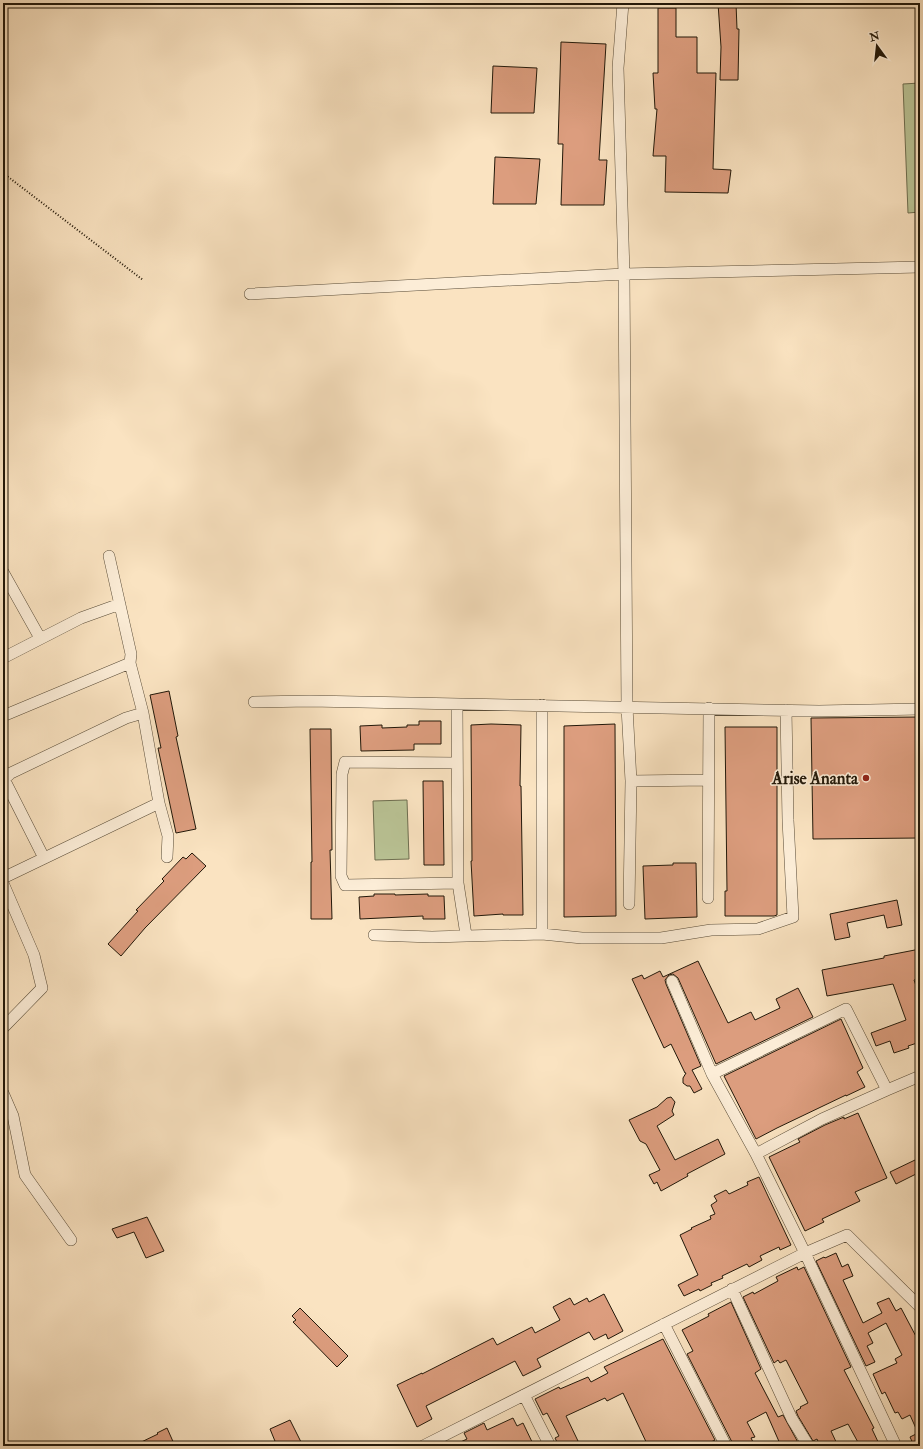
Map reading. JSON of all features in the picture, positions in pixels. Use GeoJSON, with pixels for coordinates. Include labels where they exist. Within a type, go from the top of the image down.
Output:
{"type":"FeatureCollection","features":[{"type":"Feature","properties":{"kind":"street"},"geometry":{"type":"LineString","coordinates":[[623,3],[618,68],[624,274],[627,707],[631,781],[629,904]]}},
{"type":"Feature","properties":{"kind":"street"},"geometry":{"type":"LineString","coordinates":[[250,294],[624,274],[920,267]]}},
{"type":"Feature","properties":{"kind":"street"},"geometry":{"type":"LineString","coordinates":[[109,556],[131,654],[130,663],[143,713],[159,803],[168,836],[166,857]]}},
{"type":"Feature","properties":{"kind":"street"},"geometry":{"type":"LineString","coordinates":[[3,572],[40,638]]}},
{"type":"Feature","properties":{"kind":"street"},"geometry":{"type":"LineString","coordinates":[[3,658],[81,618],[120,604]]}},
{"type":"Feature","properties":{"kind":"street"},"geometry":{"type":"LineString","coordinates":[[3,716],[130,663]]}},
{"type":"Feature","properties":{"kind":"street"},"geometry":{"type":"LineString","coordinates":[[254,702],[310,701],[786,710],[920,709]]}},
{"type":"Feature","properties":{"kind":"street"},"geometry":{"type":"LineString","coordinates":[[457,704],[458,883],[466,935]]}},
{"type":"Feature","properties":{"kind":"street"},"geometry":{"type":"LineString","coordinates":[[542,705],[542,934]]}},
{"type":"Feature","properties":{"kind":"street"},"geometry":{"type":"LineString","coordinates":[[708,898],[709,708]]}},
{"type":"Feature","properties":{"kind":"street"},"geometry":{"type":"LineString","coordinates":[[374,935],[432,937],[542,934],[582,938],[661,938],[711,930],[758,929],[793,917],[788,820],[786,710]]}},
{"type":"Feature","properties":{"kind":"street"},"geometry":{"type":"LineString","coordinates":[[44,858],[4,780],[11,773],[126,718],[143,713]]}},
{"type":"Feature","properties":{"kind":"street"},"geometry":{"type":"LineString","coordinates":[[457,763],[345,762],[342,774],[341,876],[345,885],[458,883]]}},
{"type":"Feature","properties":{"kind":"street"},"geometry":{"type":"LineString","coordinates":[[631,781],[708,780]]}},
{"type":"Feature","properties":{"kind":"street"},"geometry":{"type":"LineString","coordinates":[[3,878],[159,803]]}},
{"type":"Feature","properties":{"kind":"street"},"geometry":{"type":"LineString","coordinates":[[3,883],[34,955],[42,988],[3,1028]]}},
{"type":"Feature","properties":{"kind":"street"},"geometry":{"type":"LineString","coordinates":[[672,981],[712,1074],[756,1154],[805,1253],[896,1446]]}},
{"type":"Feature","properties":{"kind":"street"},"geometry":{"type":"LineString","coordinates":[[712,1074],[846,1009],[887,1090]]}},
{"type":"Feature","properties":{"kind":"street"},"geometry":{"type":"LineString","coordinates":[[756,1154],[822,1119],[920,1076]]}},
{"type":"Feature","properties":{"kind":"street"},"geometry":{"type":"LineString","coordinates":[[3,1093],[14,1116],[25,1175],[71,1240]]}},
{"type":"Feature","properties":{"kind":"street"},"geometry":{"type":"LineString","coordinates":[[425,1446],[732,1289],[805,1253],[847,1235],[920,1307]]}},
{"type":"Feature","properties":{"kind":"street"},"geometry":{"type":"LineString","coordinates":[[732,1289],[792,1419],[808,1445]]}},
{"type":"Feature","properties":{"kind":"street"},"geometry":{"type":"LineString","coordinates":[[664,1324],[726,1446]]}},
{"type":"Feature","properties":{"kind":"street"},"geometry":{"type":"LineString","coordinates":[[524,1395],[550,1446]]}},
{"type":"Feature","properties":{"kind":"path"},"geometry":{"type":"LineString","coordinates":[[3,173],[142,280]]}},
{"type":"Feature","properties":{"kind":"green space"},"geometry":{"type":"Polygon","coordinates":[[[920,83],[920,212],[908,213],[903,84],[920,83]]]}},
{"type":"Feature","properties":{"kind":"green space"},"geometry":{"type":"Polygon","coordinates":[[[407,800],[409,859],[375,860],[373,801],[407,800]]]}},
{"type":"Feature","properties":{"kind":"building"},"geometry":{"type":"Polygon","coordinates":[[[718,3],[736,3],[737,29],[739,29],[738,80],[720,80],[721,47],[718,3]]]}},
{"type":"Feature","properties":{"kind":"building"},"geometry":{"type":"Polygon","coordinates":[[[658,8],[676,8],[676,37],[697,37],[697,73],[716,73],[713,169],[731,170],[728,193],[665,192],[666,156],[653,156],[657,109],[655,109],[653,73],[658,73],[658,8]]]}},
{"type":"Feature","properties":{"kind":"building"},"geometry":{"type":"Polygon","coordinates":[[[561,42],[606,44],[599,160],[607,160],[604,205],[561,205],[563,144],[558,144],[561,42]]]}},
{"type":"Feature","properties":{"kind":"building"},"geometry":{"type":"Polygon","coordinates":[[[493,66],[537,68],[534,113],[491,113],[493,66]]]}},
{"type":"Feature","properties":{"kind":"building"},"geometry":{"type":"Polygon","coordinates":[[[495,157],[540,159],[536,204],[493,204],[495,157]]]}},
{"type":"Feature","properties":{"kind":"building"},"geometry":{"type":"Polygon","coordinates":[[[169,691],[178,736],[176,737],[196,829],[176,833],[158,748],[161,748],[150,695],[169,691]]]}},
{"type":"Feature","properties":{"kind":"building","name":"Arise Ananta"},"geometry":{"type":"Polygon","coordinates":[[[920,717],[920,838],[813,839],[811,718],[920,717]]]}},
{"type":"Feature","properties":{"kind":"building"},"geometry":{"type":"Polygon","coordinates":[[[419,721],[441,721],[441,744],[414,744],[414,750],[361,751],[360,726],[382,725],[382,728],[407,727],[407,725],[419,725],[419,721]]]}},
{"type":"Feature","properties":{"kind":"building"},"geometry":{"type":"Polygon","coordinates":[[[615,724],[616,916],[564,917],[564,726],[615,724]]]}},
{"type":"Feature","properties":{"kind":"building"},"geometry":{"type":"Polygon","coordinates":[[[471,725],[521,725],[520,786],[523,915],[503,914],[474,916],[471,861],[471,725]]]}},
{"type":"Feature","properties":{"kind":"building"},"geometry":{"type":"Polygon","coordinates":[[[725,727],[777,727],[777,915],[774,916],[725,916],[725,891],[727,891],[725,727]]]}},
{"type":"Feature","properties":{"kind":"building"},"geometry":{"type":"Polygon","coordinates":[[[310,729],[331,729],[332,850],[330,850],[332,919],[311,919],[312,862],[310,729]]]}},
{"type":"Feature","properties":{"kind":"building"},"geometry":{"type":"Polygon","coordinates":[[[423,781],[443,781],[444,865],[424,865],[423,781]]]}},
{"type":"Feature","properties":{"kind":"building"},"geometry":{"type":"Polygon","coordinates":[[[192,853],[206,866],[145,928],[121,956],[108,944],[138,911],[136,910],[164,881],[162,879],[183,857],[186,859],[192,853]]]}},
{"type":"Feature","properties":{"kind":"building"},"geometry":{"type":"Polygon","coordinates":[[[673,863],[696,863],[697,917],[645,919],[643,866],[673,865],[673,863]]]}},
{"type":"Feature","properties":{"kind":"building"},"geometry":{"type":"Polygon","coordinates":[[[374,894],[428,894],[428,896],[444,896],[445,919],[423,919],[423,916],[360,919],[359,897],[374,896],[374,894]]]}},
{"type":"Feature","properties":{"kind":"building"},"geometry":{"type":"Polygon","coordinates":[[[897,900],[902,925],[887,928],[884,915],[847,923],[850,937],[835,940],[830,914],[897,900]]]}},
{"type":"Feature","properties":{"kind":"building"},"geometry":{"type":"Polygon","coordinates":[[[920,949],[920,978],[914,980],[920,997],[920,1042],[908,1046],[909,1048],[894,1053],[890,1041],[876,1046],[871,1033],[906,1020],[893,984],[827,996],[822,970],[884,958],[884,956],[920,949]]]}},
{"type":"Feature","properties":{"kind":"building"},"geometry":{"type":"Polygon","coordinates":[[[698,961],[728,1023],[751,1012],[755,1020],[780,1008],[776,999],[798,988],[813,1017],[716,1064],[678,978],[673,974],[669,975],[665,980],[666,984],[701,1066],[692,1070],[702,1089],[694,1093],[690,1086],[683,1083],[683,1078],[686,1073],[671,1044],[664,1048],[632,979],[642,975],[644,979],[660,971],[663,977],[698,961]]]}},
{"type":"Feature","properties":{"kind":"building"},"geometry":{"type":"Polygon","coordinates":[[[841,1019],[863,1068],[857,1072],[865,1087],[756,1139],[724,1076],[841,1019]]]}},
{"type":"Feature","properties":{"kind":"building"},"geometry":{"type":"Polygon","coordinates":[[[671,1097],[675,1102],[672,1111],[674,1115],[657,1126],[675,1160],[718,1139],[725,1154],[687,1174],[688,1176],[661,1191],[657,1182],[654,1184],[649,1175],[660,1170],[646,1144],[640,1141],[629,1120],[657,1107],[667,1098],[671,1097]]]}},
{"type":"Feature","properties":{"kind":"building"},"geometry":{"type":"Polygon","coordinates":[[[858,1113],[887,1178],[855,1192],[860,1201],[822,1219],[824,1222],[805,1231],[769,1157],[800,1142],[798,1139],[825,1125],[858,1113]]]}},
{"type":"Feature","properties":{"kind":"building"},"geometry":{"type":"Polygon","coordinates":[[[915,1160],[920,1172],[896,1184],[890,1172],[915,1160]]]}},
{"type":"Feature","properties":{"kind":"building"},"geometry":{"type":"Polygon","coordinates":[[[759,1177],[791,1245],[780,1250],[779,1247],[760,1256],[762,1260],[749,1267],[747,1264],[722,1276],[723,1278],[711,1283],[712,1285],[684,1296],[678,1285],[698,1275],[680,1235],[711,1219],[710,1216],[715,1214],[711,1205],[717,1201],[714,1196],[726,1190],[729,1194],[748,1185],[747,1182],[759,1177]]]}},
{"type":"Feature","properties":{"kind":"building"},"geometry":{"type":"Polygon","coordinates":[[[147,1217],[164,1251],[146,1258],[134,1232],[117,1238],[112,1229],[147,1217]]]}},
{"type":"Feature","properties":{"kind":"building"},"geometry":{"type":"Polygon","coordinates":[[[836,1253],[842,1267],[848,1264],[853,1276],[843,1280],[863,1323],[882,1313],[877,1303],[889,1298],[896,1311],[901,1308],[920,1344],[920,1446],[914,1446],[910,1437],[918,1433],[910,1415],[902,1419],[898,1412],[895,1413],[885,1392],[882,1394],[873,1374],[897,1363],[895,1359],[902,1355],[886,1323],[868,1333],[873,1343],[867,1346],[875,1362],[866,1366],[816,1261],[836,1253]]]}},
{"type":"Feature","properties":{"kind":"building"},"geometry":{"type":"Polygon","coordinates":[[[797,1267],[798,1270],[804,1267],[851,1367],[844,1370],[874,1428],[872,1429],[880,1446],[860,1446],[848,1424],[831,1431],[838,1446],[820,1446],[817,1439],[813,1441],[798,1416],[796,1411],[808,1403],[786,1360],[780,1363],[778,1360],[774,1363],[743,1297],[753,1292],[754,1294],[778,1281],[776,1277],[797,1267]]]}},
{"type":"Feature","properties":{"kind":"building"},"geometry":{"type":"Polygon","coordinates":[[[604,1294],[623,1331],[608,1339],[606,1334],[594,1340],[589,1332],[537,1359],[541,1367],[523,1376],[515,1361],[426,1406],[432,1419],[417,1427],[397,1385],[493,1338],[497,1345],[532,1327],[535,1333],[560,1320],[553,1307],[570,1298],[574,1305],[587,1298],[589,1302],[604,1294]]]}},
{"type":"Feature","properties":{"kind":"building"},"geometry":{"type":"Polygon","coordinates":[[[731,1302],[761,1369],[755,1373],[778,1417],[783,1415],[800,1446],[781,1446],[766,1412],[747,1422],[755,1437],[751,1438],[755,1446],[734,1446],[687,1354],[693,1351],[682,1330],[709,1316],[708,1314],[731,1302]]]}},
{"type":"Feature","properties":{"kind":"building"},"geometry":{"type":"Polygon","coordinates":[[[300,1308],[348,1356],[337,1367],[293,1322],[296,1320],[292,1316],[300,1308]]]}},
{"type":"Feature","properties":{"kind":"building"},"geometry":{"type":"Polygon","coordinates":[[[663,1339],[715,1440],[703,1446],[648,1446],[623,1393],[607,1401],[605,1398],[566,1416],[578,1441],[568,1446],[559,1446],[555,1438],[559,1436],[547,1413],[543,1415],[535,1399],[559,1387],[560,1389],[588,1377],[591,1382],[608,1373],[604,1367],[663,1339]]]}},
{"type":"Feature","properties":{"kind":"building"},"geometry":{"type":"Polygon","coordinates":[[[513,1418],[517,1426],[523,1423],[534,1446],[452,1446],[467,1439],[464,1433],[484,1423],[487,1430],[513,1418]]]}},
{"type":"Feature","properties":{"kind":"building"},"geometry":{"type":"Polygon","coordinates":[[[290,1420],[303,1446],[277,1446],[270,1429],[290,1420]]]}},
{"type":"Feature","properties":{"kind":"building"},"geometry":{"type":"Polygon","coordinates":[[[167,1428],[175,1446],[133,1446],[158,1434],[157,1433],[167,1428]]]}},
{"type":"Feature","properties":{"kind":"place","name":"Arise Ananta"},"geometry":{"type":"Point","coordinates":[866,778]}}]}
